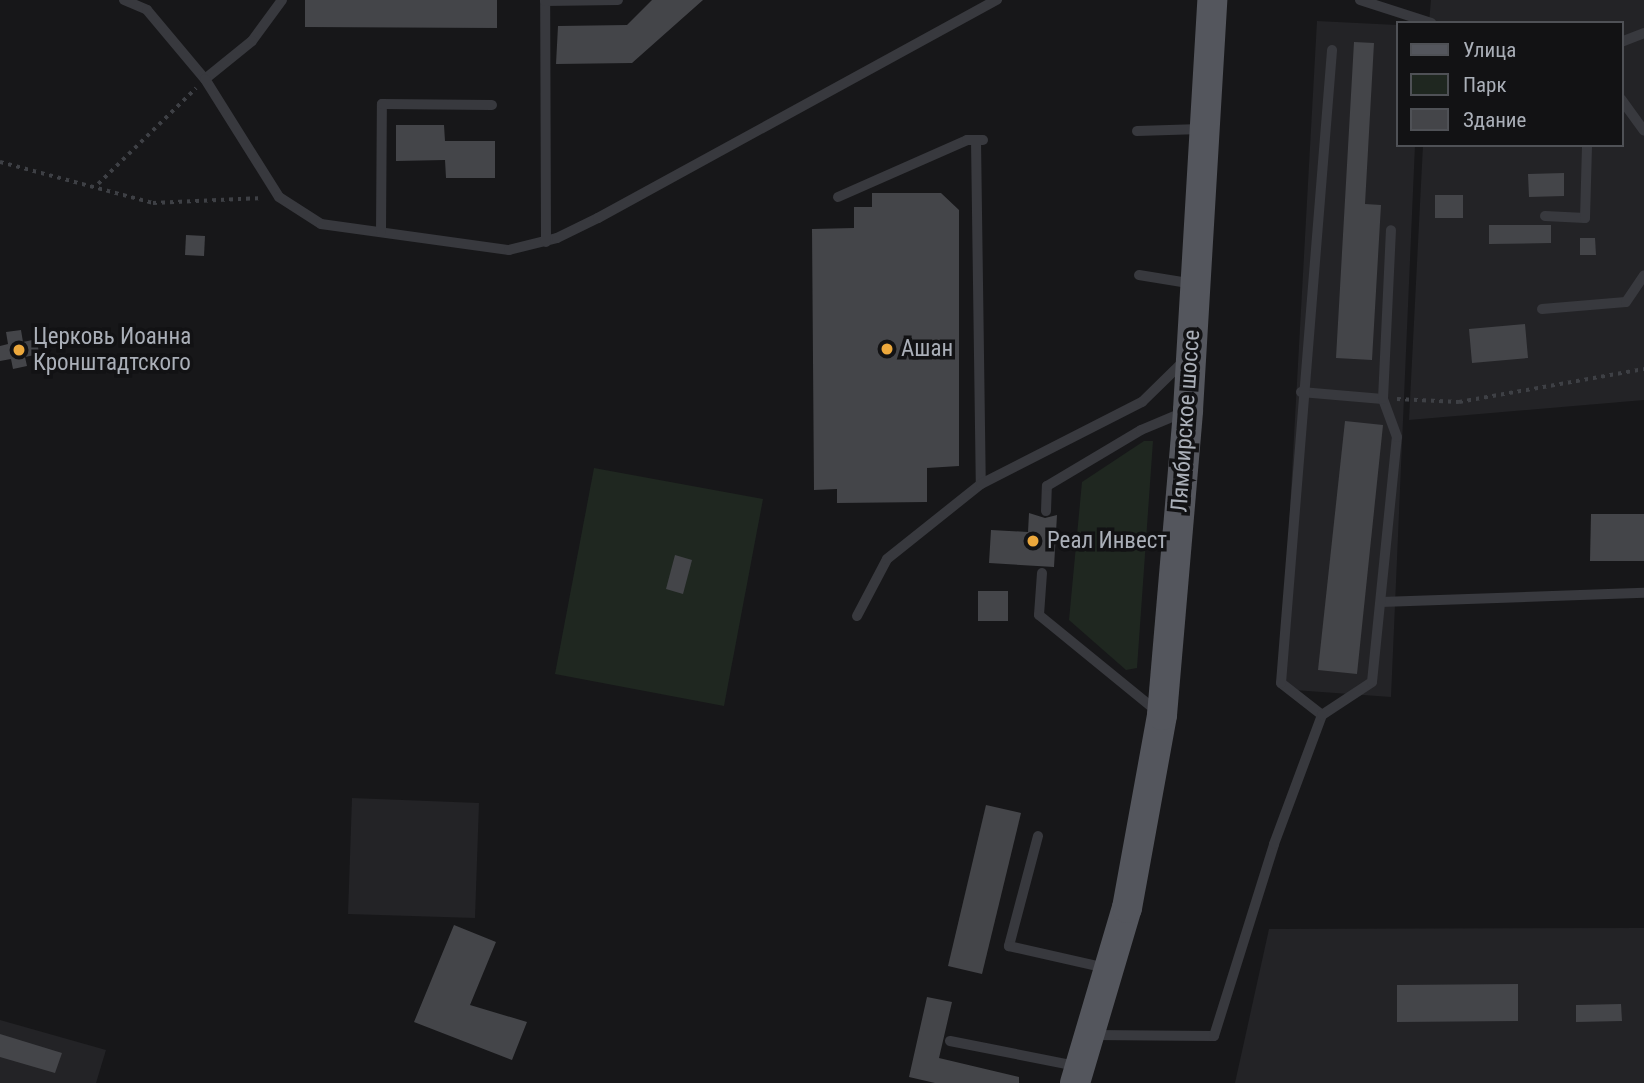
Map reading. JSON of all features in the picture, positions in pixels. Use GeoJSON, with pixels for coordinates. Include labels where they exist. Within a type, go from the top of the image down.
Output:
{"type":"FeatureCollection","features":[{"type":"Feature","properties":{"kind":"main road","name":"Лямбирское шоссе"},"geometry":{"type":"LineString","coordinates":[[1077,1075],[1092,1035],[1141,847],[1162,715],[1192,354],[1202,129],[1212,0]]}},
{"type":"Feature","properties":{"kind":"lane"},"geometry":{"type":"LineString","coordinates":[[124,0],[147,10],[205,79],[279,197],[321,224],[509,250],[545,242],[598,218],[997,0]]}},
{"type":"Feature","properties":{"kind":"lane"},"geometry":{"type":"LineString","coordinates":[[205,79],[252,41],[282,0]]}},
{"type":"Feature","properties":{"kind":"lane"},"geometry":{"type":"LineString","coordinates":[[545,242],[545,1],[618,0]]}},
{"type":"Feature","properties":{"kind":"lane"},"geometry":{"type":"LineString","coordinates":[[1360,0],[1425,21]]}},
{"type":"Feature","properties":{"kind":"lane"},"geometry":{"type":"LineString","coordinates":[[1623,41],[1644,33]]}},
{"type":"Feature","properties":{"kind":"lane"},"geometry":{"type":"LineString","coordinates":[[1322,715],[1281,683],[1301,392],[1332,50]]}},
{"type":"Feature","properties":{"kind":"lane"},"geometry":{"type":"LineString","coordinates":[[1623,102],[1644,131]]}},
{"type":"Feature","properties":{"kind":"lane"},"geometry":{"type":"LineString","coordinates":[[381,232],[382,104],[492,105]]}},
{"type":"Feature","properties":{"kind":"lane"},"geometry":{"type":"LineString","coordinates":[[1137,131],[1202,129]]}},
{"type":"Feature","properties":{"kind":"lane"},"geometry":{"type":"LineString","coordinates":[[838,197],[979,140],[983,430],[981,484]]}},
{"type":"Feature","properties":{"kind":"lane"},"geometry":{"type":"LineString","coordinates":[[1545,216],[1585,218],[1587,147]]}},
{"type":"Feature","properties":{"kind":"lane"},"geometry":{"type":"LineString","coordinates":[[1092,1035],[1214,1036],[1274,844],[1322,715],[1372,682],[1397,437],[1383,399],[1391,230]]}},
{"type":"Feature","properties":{"kind":"lane"},"geometry":{"type":"LineString","coordinates":[[1139,275],[1195,284]]}},
{"type":"Feature","properties":{"kind":"lane"},"geometry":{"type":"LineString","coordinates":[[1542,309],[1626,302],[1644,275]]}},
{"type":"Feature","properties":{"kind":"lane"},"geometry":{"type":"LineString","coordinates":[[857,616],[887,559],[981,484],[1142,402],[1192,354]]}},
{"type":"Feature","properties":{"kind":"lane"},"geometry":{"type":"LineString","coordinates":[[1301,392],[1383,399]]}},
{"type":"Feature","properties":{"kind":"lane"},"geometry":{"type":"LineString","coordinates":[[1046,511],[1047,486],[1141,430],[1188,410]]}},
{"type":"Feature","properties":{"kind":"lane"},"geometry":{"type":"LineString","coordinates":[[1042,573],[1039,615],[1162,715]]}},
{"type":"Feature","properties":{"kind":"lane"},"geometry":{"type":"LineString","coordinates":[[1381,602],[1644,593]]}},
{"type":"Feature","properties":{"kind":"lane"},"geometry":{"type":"LineString","coordinates":[[1038,836],[1009,946],[1110,969]]}},
{"type":"Feature","properties":{"kind":"lane"},"geometry":{"type":"LineString","coordinates":[[950,1041],[1077,1075]]}},
{"type":"Feature","properties":{"kind":"path"},"geometry":{"type":"LineString","coordinates":[[98,184],[205,79]]}},
{"type":"Feature","properties":{"kind":"path"},"geometry":{"type":"LineString","coordinates":[[0,162],[98,184],[153,202],[279,197]]}},
{"type":"Feature","properties":{"kind":"path"},"geometry":{"type":"LineString","coordinates":[[1383,399],[1459,402],[1644,369]]}},
{"type":"Feature","properties":{"kind":"shaded area"},"geometry":{"type":"Polygon","coordinates":[[[1431,0],[1644,0],[1644,400],[1409,420],[1423,147],[1623,147],[1623,21],[1429,21],[1431,0]]]}},
{"type":"Feature","properties":{"kind":"shaded area"},"geometry":{"type":"Polygon","coordinates":[[[1317,21],[1396,25],[1396,147],[1415,147],[1391,697],[1280,689],[1317,21]]]}},
{"type":"Feature","properties":{"kind":"shaded area"},"geometry":{"type":"Polygon","coordinates":[[[352,798],[479,803],[475,918],[348,914],[352,798]]]}},
{"type":"Feature","properties":{"kind":"shaded area"},"geometry":{"type":"Polygon","coordinates":[[[1644,928],[1644,1083],[1235,1083],[1269,929],[1644,928]]]}},
{"type":"Feature","properties":{"kind":"shaded area"},"geometry":{"type":"Polygon","coordinates":[[[0,1020],[106,1050],[96,1083],[0,1083],[0,1020]]]}},
{"type":"Feature","properties":{"kind":"green space"},"geometry":{"type":"Polygon","coordinates":[[[1144,441],[1153,441],[1137,668],[1126,670],[1069,620],[1082,482],[1144,441]]]}},
{"type":"Feature","properties":{"kind":"green space"},"geometry":{"type":"Polygon","coordinates":[[[594,468],[763,499],[724,706],[555,674],[594,468]]]}},
{"type":"Feature","properties":{"kind":"building"},"geometry":{"type":"Polygon","coordinates":[[[305,0],[497,0],[497,28],[305,27],[305,0]]]}},
{"type":"Feature","properties":{"kind":"building"},"geometry":{"type":"Polygon","coordinates":[[[652,0],[703,0],[632,63],[556,64],[558,26],[627,25],[652,0]]]}},
{"type":"Feature","properties":{"kind":"building"},"geometry":{"type":"Polygon","coordinates":[[[1354,42],[1374,43],[1365,204],[1381,205],[1372,360],[1336,358],[1354,42]]]}},
{"type":"Feature","properties":{"kind":"building"},"geometry":{"type":"Polygon","coordinates":[[[396,125],[444,125],[445,141],[495,141],[495,178],[446,178],[445,160],[396,161],[396,125]]]}},
{"type":"Feature","properties":{"kind":"building"},"geometry":{"type":"Polygon","coordinates":[[[1564,173],[1564,196],[1529,197],[1528,174],[1564,173]]]}},
{"type":"Feature","properties":{"kind":"building"},"geometry":{"type":"Polygon","coordinates":[[[872,193],[941,193],[959,210],[959,466],[927,468],[927,502],[837,503],[837,489],[814,490],[812,229],[854,228],[854,207],[872,207],[872,193]]]}},
{"type":"Feature","properties":{"kind":"building"},"geometry":{"type":"Polygon","coordinates":[[[1435,195],[1463,195],[1463,218],[1435,218],[1435,195]]]}},
{"type":"Feature","properties":{"kind":"building"},"geometry":{"type":"Polygon","coordinates":[[[1489,225],[1551,225],[1551,243],[1489,244],[1489,225]]]}},
{"type":"Feature","properties":{"kind":"building"},"geometry":{"type":"Polygon","coordinates":[[[186,235],[205,236],[204,256],[185,255],[186,235]]]}},
{"type":"Feature","properties":{"kind":"building"},"geometry":{"type":"Polygon","coordinates":[[[1580,238],[1595,238],[1596,255],[1580,255],[1580,238]]]}},
{"type":"Feature","properties":{"kind":"building"},"geometry":{"type":"Polygon","coordinates":[[[1525,324],[1528,358],[1472,363],[1469,329],[1525,324]]]}},
{"type":"Feature","properties":{"kind":"building","name":"Церковь Иоанна Кронштадтского"},"geometry":{"type":"Polygon","coordinates":[[[21,330],[23,342],[37,339],[39,354],[25,357],[27,366],[13,369],[11,359],[0,361],[0,346],[8,344],[6,332],[21,330]]]}},
{"type":"Feature","properties":{"kind":"building"},"geometry":{"type":"Polygon","coordinates":[[[1345,421],[1383,425],[1357,674],[1318,670],[1345,421]]]}},
{"type":"Feature","properties":{"kind":"building"},"geometry":{"type":"Polygon","coordinates":[[[1029,513],[1045,518],[1057,515],[1054,567],[989,563],[991,530],[1028,532],[1029,513]]]}},
{"type":"Feature","properties":{"kind":"building"},"geometry":{"type":"Polygon","coordinates":[[[1591,514],[1644,514],[1644,561],[1590,561],[1591,514]]]}},
{"type":"Feature","properties":{"kind":"building"},"geometry":{"type":"Polygon","coordinates":[[[675,555],[692,560],[683,594],[666,589],[675,555]]]}},
{"type":"Feature","properties":{"kind":"building"},"geometry":{"type":"Polygon","coordinates":[[[978,591],[1008,591],[1008,621],[978,621],[978,591]]]}},
{"type":"Feature","properties":{"kind":"building"},"geometry":{"type":"Polygon","coordinates":[[[986,805],[1021,813],[982,974],[948,966],[986,805]]]}},
{"type":"Feature","properties":{"kind":"building"},"geometry":{"type":"Polygon","coordinates":[[[454,925],[496,942],[470,1005],[527,1022],[512,1060],[414,1022],[454,925]]]}},
{"type":"Feature","properties":{"kind":"building"},"geometry":{"type":"Polygon","coordinates":[[[1518,984],[1518,1021],[1397,1022],[1397,985],[1518,984]]]}},
{"type":"Feature","properties":{"kind":"building"},"geometry":{"type":"Polygon","coordinates":[[[927,997],[952,1002],[939,1058],[1019,1077],[1019,1083],[935,1083],[909,1077],[927,997]]]}},
{"type":"Feature","properties":{"kind":"building"},"geometry":{"type":"Polygon","coordinates":[[[1621,1004],[1622,1021],[1576,1022],[1576,1005],[1621,1004]]]}},
{"type":"Feature","properties":{"kind":"building"},"geometry":{"type":"Polygon","coordinates":[[[0,1034],[62,1053],[55,1073],[0,1057],[0,1034]]]}},
{"type":"Feature","properties":{"kind":"place","name":"Ашан"},"geometry":{"type":"Point","coordinates":[887,349]}},
{"type":"Feature","properties":{"kind":"place","name":"Церковь Иоанна Кронштадтского"},"geometry":{"type":"Point","coordinates":[19,350]}},
{"type":"Feature","properties":{"kind":"place","name":"Реал Инвест"},"geometry":{"type":"Point","coordinates":[1033,541]}}]}
